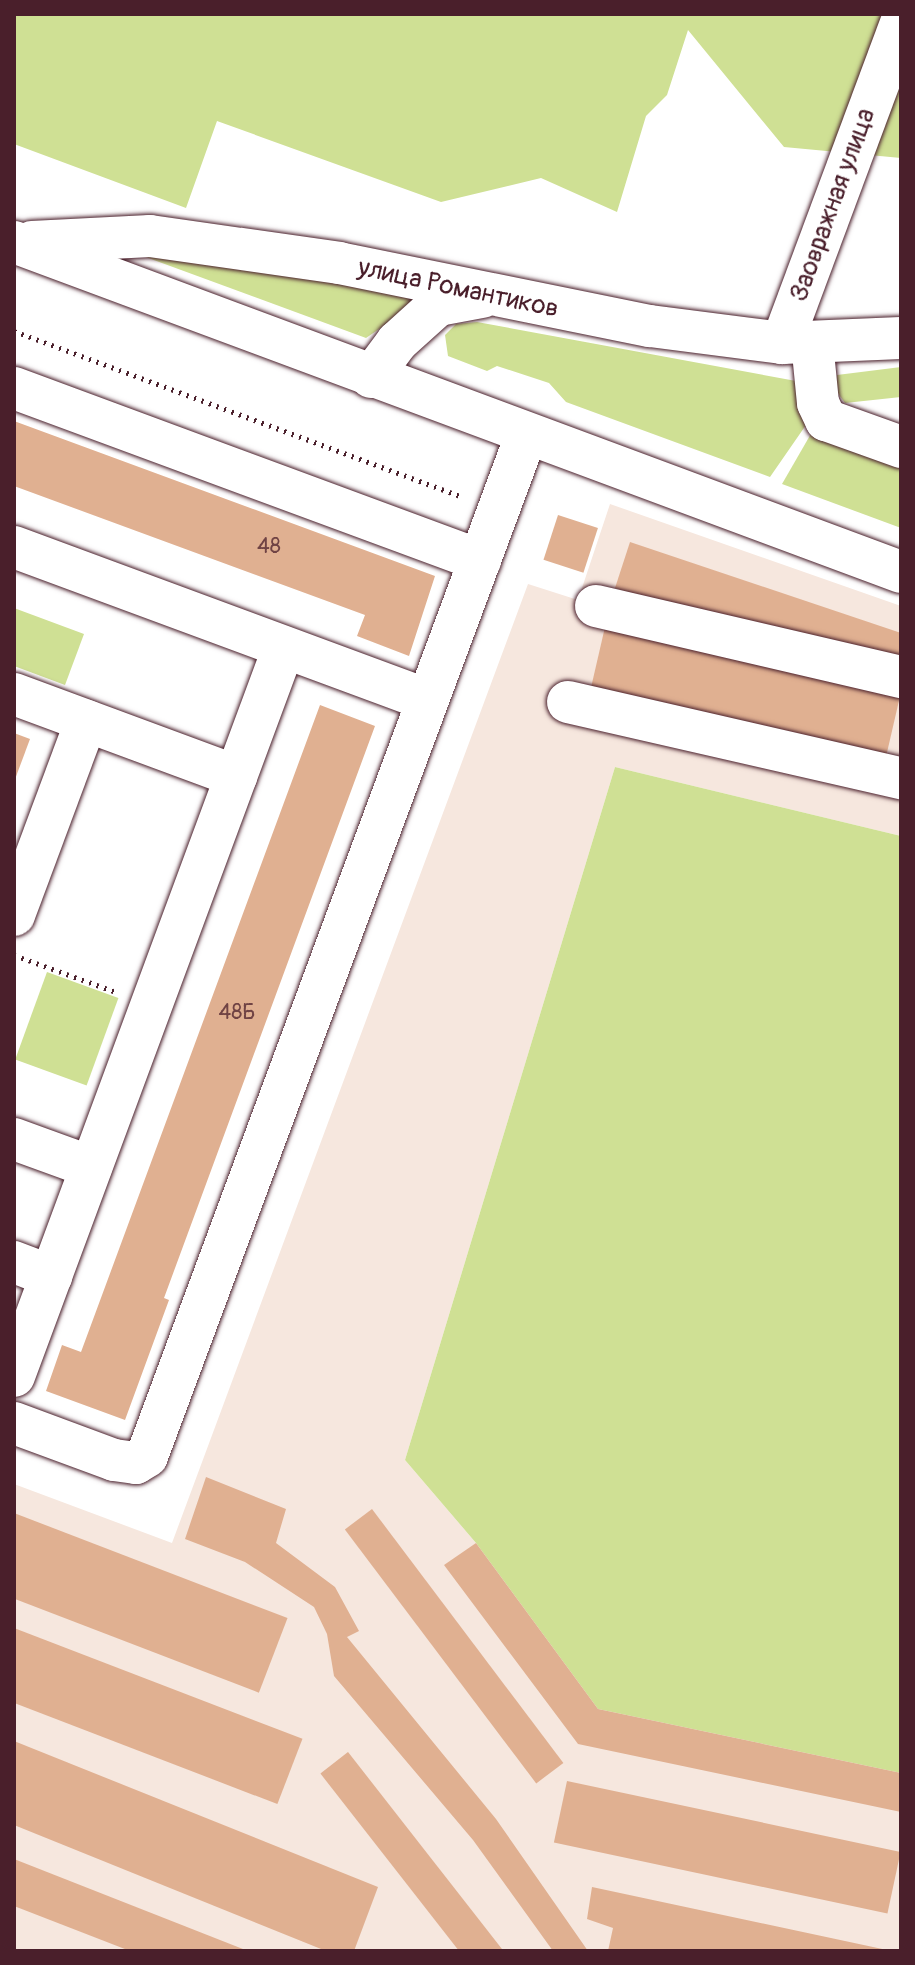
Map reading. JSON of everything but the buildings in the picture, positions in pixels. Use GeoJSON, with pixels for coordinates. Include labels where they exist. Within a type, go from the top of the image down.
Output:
{"type":"FeatureCollection","features":[{"type":"Feature","properties":{"kind":"street","name":"Заовражная улица"},"geometry":{"type":"LineString","coordinates":[[797,342],[901,23]]}},
{"type":"Feature","properties":{"kind":"street","name":"улица Романтиков"},"geometry":{"type":"LineString","coordinates":[[15,242],[150,236],[339,263],[487,296],[797,342],[901,338]]}},
{"type":"Feature","properties":{"kind":"street","name":"улица Романтиков"},"geometry":{"type":"LineString","coordinates":[[15,242],[526,436],[901,572]]}},
{"type":"Feature","properties":{"kind":"street"},"geometry":{"type":"LineString","coordinates":[[371,377],[397,342],[438,305],[487,296]]}},
{"type":"Feature","properties":{"kind":"street"},"geometry":{"type":"LineString","coordinates":[[797,342],[826,420],[901,447]]}},
{"type":"Feature","properties":{"kind":"street"},"geometry":{"type":"LineString","coordinates":[[14,388],[480,560]]}},
{"type":"Feature","properties":{"kind":"street"},"geometry":{"type":"LineString","coordinates":[[14,1423],[114,1460],[136,1463],[147,1456],[526,436]]}},
{"type":"Feature","properties":{"kind":"street"},"geometry":{"type":"LineString","coordinates":[[14,547],[428,700]]}},
{"type":"Feature","properties":{"kind":"street"},"geometry":{"type":"LineString","coordinates":[[596,606],[901,677]]}},
{"type":"Feature","properties":{"kind":"street"},"geometry":{"type":"LineString","coordinates":[[14,1376],[33,1269],[91,1167],[284,647]]}},
{"type":"Feature","properties":{"kind":"street"},"geometry":{"type":"LineString","coordinates":[[14,694],[236,776]]}},
{"type":"Feature","properties":{"kind":"street"},"geometry":{"type":"LineString","coordinates":[[568,702],[901,778]]}},
{"type":"Feature","properties":{"kind":"street"},"geometry":{"type":"LineString","coordinates":[[14,915],[86,721]]}},
{"type":"Feature","properties":{"kind":"street"},"geometry":{"type":"LineString","coordinates":[[14,1139],[91,1167]]}},
{"type":"Feature","properties":{"kind":"path"},"geometry":{"type":"LineString","coordinates":[[14,331],[499,510]]}},
{"type":"Feature","properties":{"kind":"path"},"geometry":{"type":"LineString","coordinates":[[14,955],[151,1005]]}},
{"type":"Feature","properties":{"kind":"shaded area"},"geometry":{"type":"Polygon","coordinates":[[[610,504],[901,606],[901,836],[615,767],[405,1460],[476,1543],[598,1709],[901,1773],[901,1951],[14,1951],[14,1484],[172,1543],[528,584],[578,600],[610,504]]]}},
{"type":"Feature","properties":{"kind":"green space"},"geometry":{"type":"Polygon","coordinates":[[[14,14],[901,14],[901,158],[784,147],[688,30],[667,95],[646,116],[617,212],[541,178],[441,202],[217,121],[186,208],[14,144],[14,14]]]}},
{"type":"Feature","properties":{"kind":"green space"},"geometry":{"type":"Polygon","coordinates":[[[132,252],[405,285],[417,303],[366,338],[132,252]]]}},
{"type":"Feature","properties":{"kind":"green space"},"geometry":{"type":"Polygon","coordinates":[[[477,322],[796,381],[806,425],[770,477],[566,402],[549,383],[497,366],[487,371],[448,356],[445,335],[456,324],[477,322]]]}},
{"type":"Feature","properties":{"kind":"green space"},"geometry":{"type":"Polygon","coordinates":[[[901,367],[901,397],[845,403],[837,392],[837,375],[901,367]]]}},
{"type":"Feature","properties":{"kind":"green space"},"geometry":{"type":"Polygon","coordinates":[[[812,432],[901,464],[901,528],[782,484],[812,432]]]}},
{"type":"Feature","properties":{"kind":"green space"},"geometry":{"type":"Polygon","coordinates":[[[14,608],[84,634],[65,685],[14,666],[14,608]]]}},
{"type":"Feature","properties":{"kind":"green space"},"geometry":{"type":"Polygon","coordinates":[[[615,767],[901,836],[901,1773],[598,1709],[476,1543],[405,1460],[615,767]]]}},
{"type":"Feature","properties":{"kind":"green space"},"geometry":{"type":"Polygon","coordinates":[[[47,972],[118,998],[87,1085],[15,1059],[47,972]]]}}]}
